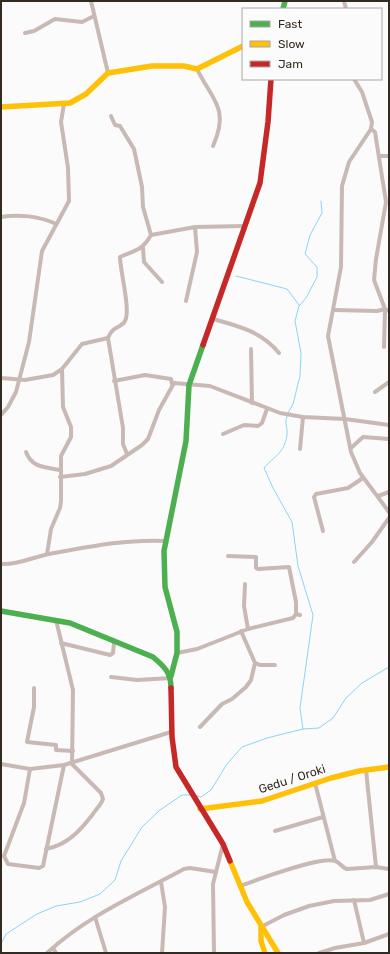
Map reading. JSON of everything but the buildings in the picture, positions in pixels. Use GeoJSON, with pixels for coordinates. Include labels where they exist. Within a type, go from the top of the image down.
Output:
{"type":"FeatureCollection","features":[{"type":"Feature","properties":{"kind":"street"},"geometry":{"type":"LineString","coordinates":[[91,1],[108,74]]}},
{"type":"Feature","properties":{"kind":"street"},"geometry":{"type":"LineString","coordinates":[[25,33],[34,31],[55,19],[82,22],[94,16]]}},
{"type":"Feature","properties":{"kind":"street"},"geometry":{"type":"LineString","coordinates":[[1,107],[64,104],[75,101],[86,94],[108,74],[152,66],[184,66],[197,69],[242,46]]}},
{"type":"Feature","properties":{"kind":"street"},"geometry":{"type":"LineString","coordinates":[[197,69],[219,107],[220,124],[213,146]]}},
{"type":"Feature","properties":{"kind":"street"},"geometry":{"type":"LineString","coordinates":[[271,80],[264,163],[260,183],[189,384],[186,441],[165,541],[163,566],[165,587],[177,632],[177,654],[171,677],[171,732],[176,767],[184,784],[223,844],[246,902],[278,953]]}},
{"type":"Feature","properties":{"kind":"street"},"geometry":{"type":"LineString","coordinates":[[355,80],[364,96],[372,118],[371,129],[349,162],[342,186],[341,267],[328,336],[351,448],[363,478],[389,512]]}},
{"type":"Feature","properties":{"kind":"street"},"geometry":{"type":"LineString","coordinates":[[1,415],[10,404],[20,380],[32,330],[42,251],[69,201],[68,168],[61,122],[64,104]]}},
{"type":"Feature","properties":{"kind":"street"},"geometry":{"type":"LineString","coordinates":[[111,116],[115,125],[120,126],[134,149],[142,187],[143,207],[151,235]]}},
{"type":"Feature","properties":{"kind":"street"},"geometry":{"type":"LineString","coordinates":[[371,129],[375,132],[386,207],[377,249],[374,280],[387,310],[384,347]]}},
{"type":"Feature","properties":{"kind":"street"},"geometry":{"type":"LineString","coordinates":[[379,156],[389,156]]}},
{"type":"Feature","properties":{"kind":"street"},"geometry":{"type":"LineString","coordinates":[[1,217],[12,216],[46,219],[56,224]]}},
{"type":"Feature","properties":{"kind":"street"},"geometry":{"type":"LineString","coordinates":[[127,454],[108,338],[112,330],[123,323],[126,318],[120,257],[142,248],[151,235],[195,227],[245,226]]}},
{"type":"Feature","properties":{"kind":"street"},"geometry":{"type":"LineString","coordinates":[[186,301],[197,252],[195,227]]}},
{"type":"Feature","properties":{"kind":"street"},"geometry":{"type":"LineString","coordinates":[[142,248],[144,262],[162,282]]}},
{"type":"Feature","properties":{"kind":"street"},"geometry":{"type":"LineString","coordinates":[[334,310],[387,310]]}},
{"type":"Feature","properties":{"kind":"street"},"geometry":{"type":"LineString","coordinates":[[213,319],[247,329],[266,339],[279,353]]}},
{"type":"Feature","properties":{"kind":"street"},"geometry":{"type":"LineString","coordinates":[[1,378],[20,380],[53,376],[62,369],[82,344],[108,338]]}},
{"type":"Feature","properties":{"kind":"street"},"geometry":{"type":"LineString","coordinates":[[250,349],[252,403]]}},
{"type":"Feature","properties":{"kind":"street"},"geometry":{"type":"LineString","coordinates":[[47,554],[51,528],[60,508],[61,456],[70,440],[72,432],[70,422],[63,407],[62,369]]}},
{"type":"Feature","properties":{"kind":"street"},"geometry":{"type":"LineString","coordinates":[[60,477],[86,474],[111,466],[142,445],[148,439],[158,410],[172,384],[171,379],[145,375],[114,381]]}},
{"type":"Feature","properties":{"kind":"street"},"geometry":{"type":"LineString","coordinates":[[375,392],[389,382]]}},
{"type":"Feature","properties":{"kind":"street"},"geometry":{"type":"LineString","coordinates":[[172,384],[210,386],[267,409],[293,416],[345,419],[389,425]]}},
{"type":"Feature","properties":{"kind":"street"},"geometry":{"type":"LineString","coordinates":[[223,434],[244,425],[258,426],[262,423],[267,409]]}},
{"type":"Feature","properties":{"kind":"street"},"geometry":{"type":"LineString","coordinates":[[300,449],[303,417]]}},
{"type":"Feature","properties":{"kind":"street"},"geometry":{"type":"LineString","coordinates":[[351,448],[363,437],[389,439]]}},
{"type":"Feature","properties":{"kind":"street"},"geometry":{"type":"LineString","coordinates":[[26,452],[36,466],[60,470]]}},
{"type":"Feature","properties":{"kind":"street"},"geometry":{"type":"LineString","coordinates":[[323,531],[314,497],[316,494],[348,488],[363,478]]}},
{"type":"Feature","properties":{"kind":"street"},"geometry":{"type":"LineString","coordinates":[[378,496],[389,492]]}},
{"type":"Feature","properties":{"kind":"street"},"geometry":{"type":"LineString","coordinates":[[354,562],[372,542],[389,518]]}},
{"type":"Feature","properties":{"kind":"street"},"geometry":{"type":"LineString","coordinates":[[1,564],[15,563],[47,554],[130,541],[165,541]]}},
{"type":"Feature","properties":{"kind":"street"},"geometry":{"type":"LineString","coordinates":[[177,654],[203,647],[241,631],[293,618],[298,615],[289,567],[258,570],[256,568],[256,557],[228,556]]}},
{"type":"Feature","properties":{"kind":"street"},"geometry":{"type":"LineString","coordinates":[[245,584],[244,606],[248,629]]}},
{"type":"Feature","properties":{"kind":"street"},"geometry":{"type":"LineString","coordinates":[[1,611],[56,620],[82,628],[114,643],[153,657],[164,666],[171,677]]}},
{"type":"Feature","properties":{"kind":"street"},"geometry":{"type":"LineString","coordinates":[[46,848],[58,846],[71,838],[83,827],[102,802],[103,796],[72,764],[73,690],[56,620]]}},
{"type":"Feature","properties":{"kind":"street"},"geometry":{"type":"LineString","coordinates":[[200,727],[222,704],[232,699],[246,687],[251,680],[255,663],[241,631]]}},
{"type":"Feature","properties":{"kind":"street"},"geometry":{"type":"LineString","coordinates":[[61,643],[110,655],[113,653],[114,643]]}},
{"type":"Feature","properties":{"kind":"street"},"geometry":{"type":"LineString","coordinates":[[255,663],[260,665],[275,665]]}},
{"type":"Feature","properties":{"kind":"street"},"geometry":{"type":"LineString","coordinates":[[110,678],[137,680],[171,677]]}},
{"type":"Feature","properties":{"kind":"street"},"geometry":{"type":"LineString","coordinates":[[34,688],[34,707],[27,742],[56,745],[56,750],[73,751]]}},
{"type":"Feature","properties":{"kind":"street"},"geometry":{"type":"LineString","coordinates":[[1,764],[30,769],[72,764],[171,732]]}},
{"type":"Feature","properties":{"kind":"street"},"geometry":{"type":"LineString","coordinates":[[30,769],[24,804],[3,860],[8,864],[41,867],[64,765]]}},
{"type":"Feature","properties":{"kind":"street","name":"Gedu / Oroki"},"geometry":{"type":"LineString","coordinates":[[200,809],[262,801],[316,783],[366,770],[389,767]]}},
{"type":"Feature","properties":{"kind":"street"},"geometry":{"type":"LineString","coordinates":[[366,770],[376,867]]}},
{"type":"Feature","properties":{"kind":"street"},"geometry":{"type":"LineString","coordinates":[[316,783],[323,817],[335,861]]}},
{"type":"Feature","properties":{"kind":"street"},"geometry":{"type":"LineString","coordinates":[[275,831],[323,817]]}},
{"type":"Feature","properties":{"kind":"street"},"geometry":{"type":"LineString","coordinates":[[214,953],[216,937],[214,884],[223,844]]}},
{"type":"Feature","properties":{"kind":"street"},"geometry":{"type":"LineString","coordinates":[[240,886],[290,869],[326,860],[335,861],[347,869],[376,867],[389,869]]}},
{"type":"Feature","properties":{"kind":"street"},"geometry":{"type":"LineString","coordinates":[[47,953],[75,929],[123,900],[187,868],[216,872]]}},
{"type":"Feature","properties":{"kind":"street"},"geometry":{"type":"LineString","coordinates":[[160,882],[165,907],[162,953]]}},
{"type":"Feature","properties":{"kind":"street"},"geometry":{"type":"LineString","coordinates":[[261,928],[284,915],[309,906],[334,901],[370,900],[389,894]]}},
{"type":"Feature","properties":{"kind":"street"},"geometry":{"type":"LineString","coordinates":[[354,900],[364,943]]}},
{"type":"Feature","properties":{"kind":"street"},"geometry":{"type":"LineString","coordinates":[[95,917],[106,953]]}},
{"type":"Feature","properties":{"kind":"street"},"geometry":{"type":"LineString","coordinates":[[261,928],[261,941],[265,953]]}},
{"type":"Feature","properties":{"kind":"street"},"geometry":{"type":"LineString","coordinates":[[319,953],[335,948],[364,943],[389,934]]}},
{"type":"Feature","properties":{"kind":"street"},"geometry":{"type":"LineString","coordinates":[[53,948],[56,953]]}},
{"type":"Feature","properties":{"kind":"street"},"geometry":{"type":"LineString","coordinates":[[335,948],[337,953]]}},
{"type":"Feature","properties":{"kind":"waterway"},"geometry":{"type":"LineString","coordinates":[[288,413],[293,404],[300,376],[301,353],[295,321],[299,306],[306,298],[317,277],[317,267],[305,254],[310,235],[322,213],[321,201]]}},
{"type":"Feature","properties":{"kind":"waterway"},"geometry":{"type":"LineString","coordinates":[[236,276],[287,289],[299,305]]}},
{"type":"Feature","properties":{"kind":"waterway"},"geometry":{"type":"LineString","coordinates":[[287,416],[287,435],[284,446],[264,468],[273,488],[292,522],[298,566],[313,615],[300,708],[303,729]]}},
{"type":"Feature","properties":{"kind":"waterway"},"geometry":{"type":"LineString","coordinates":[[197,796],[201,797],[211,790],[227,764],[242,747],[267,738],[303,729],[319,728],[333,718],[346,698],[362,683],[389,667]]}},
{"type":"Feature","properties":{"kind":"waterway"},"geometry":{"type":"LineString","coordinates":[[1,944],[6,934],[37,914],[56,906],[80,902],[100,894],[115,880],[121,861],[142,827],[160,810],[182,795],[190,795]]}},
{"type":"Feature","properties":{"kind":"traffic: fast"},"geometry":{"type":"LineString","coordinates":[[283,8],[285,1]]}},
{"type":"Feature","properties":{"kind":"traffic: fast"},"geometry":{"type":"LineString","coordinates":[[171,676],[177,653],[177,632],[165,587],[164,551],[186,441],[189,385],[203,345]]}},
{"type":"Feature","properties":{"kind":"traffic: fast"},"geometry":{"type":"LineString","coordinates":[[1,611],[70,623],[153,657],[161,664],[168,674],[171,688]]}},
{"type":"Feature","properties":{"kind":"traffic: slow"},"geometry":{"type":"LineString","coordinates":[[1,107],[70,103],[86,94],[108,73],[152,66],[184,66],[197,69],[242,46]]}},
{"type":"Feature","properties":{"kind":"traffic: slow"},"geometry":{"type":"LineString","coordinates":[[200,809],[262,801],[331,778],[359,771],[389,767]]}},
{"type":"Feature","properties":{"kind":"traffic: slow"},"geometry":{"type":"LineString","coordinates":[[230,861],[247,902],[278,953]]}},
{"type":"Feature","properties":{"kind":"traffic: slow"},"geometry":{"type":"LineString","coordinates":[[261,927],[261,941],[265,953]]}},
{"type":"Feature","properties":{"kind":"traffic: jam"},"geometry":{"type":"LineString","coordinates":[[203,345],[260,183],[268,122],[271,80]]}},
{"type":"Feature","properties":{"kind":"traffic: jam"},"geometry":{"type":"LineString","coordinates":[[171,688],[172,737],[176,767],[223,844],[230,861]]}}]}
